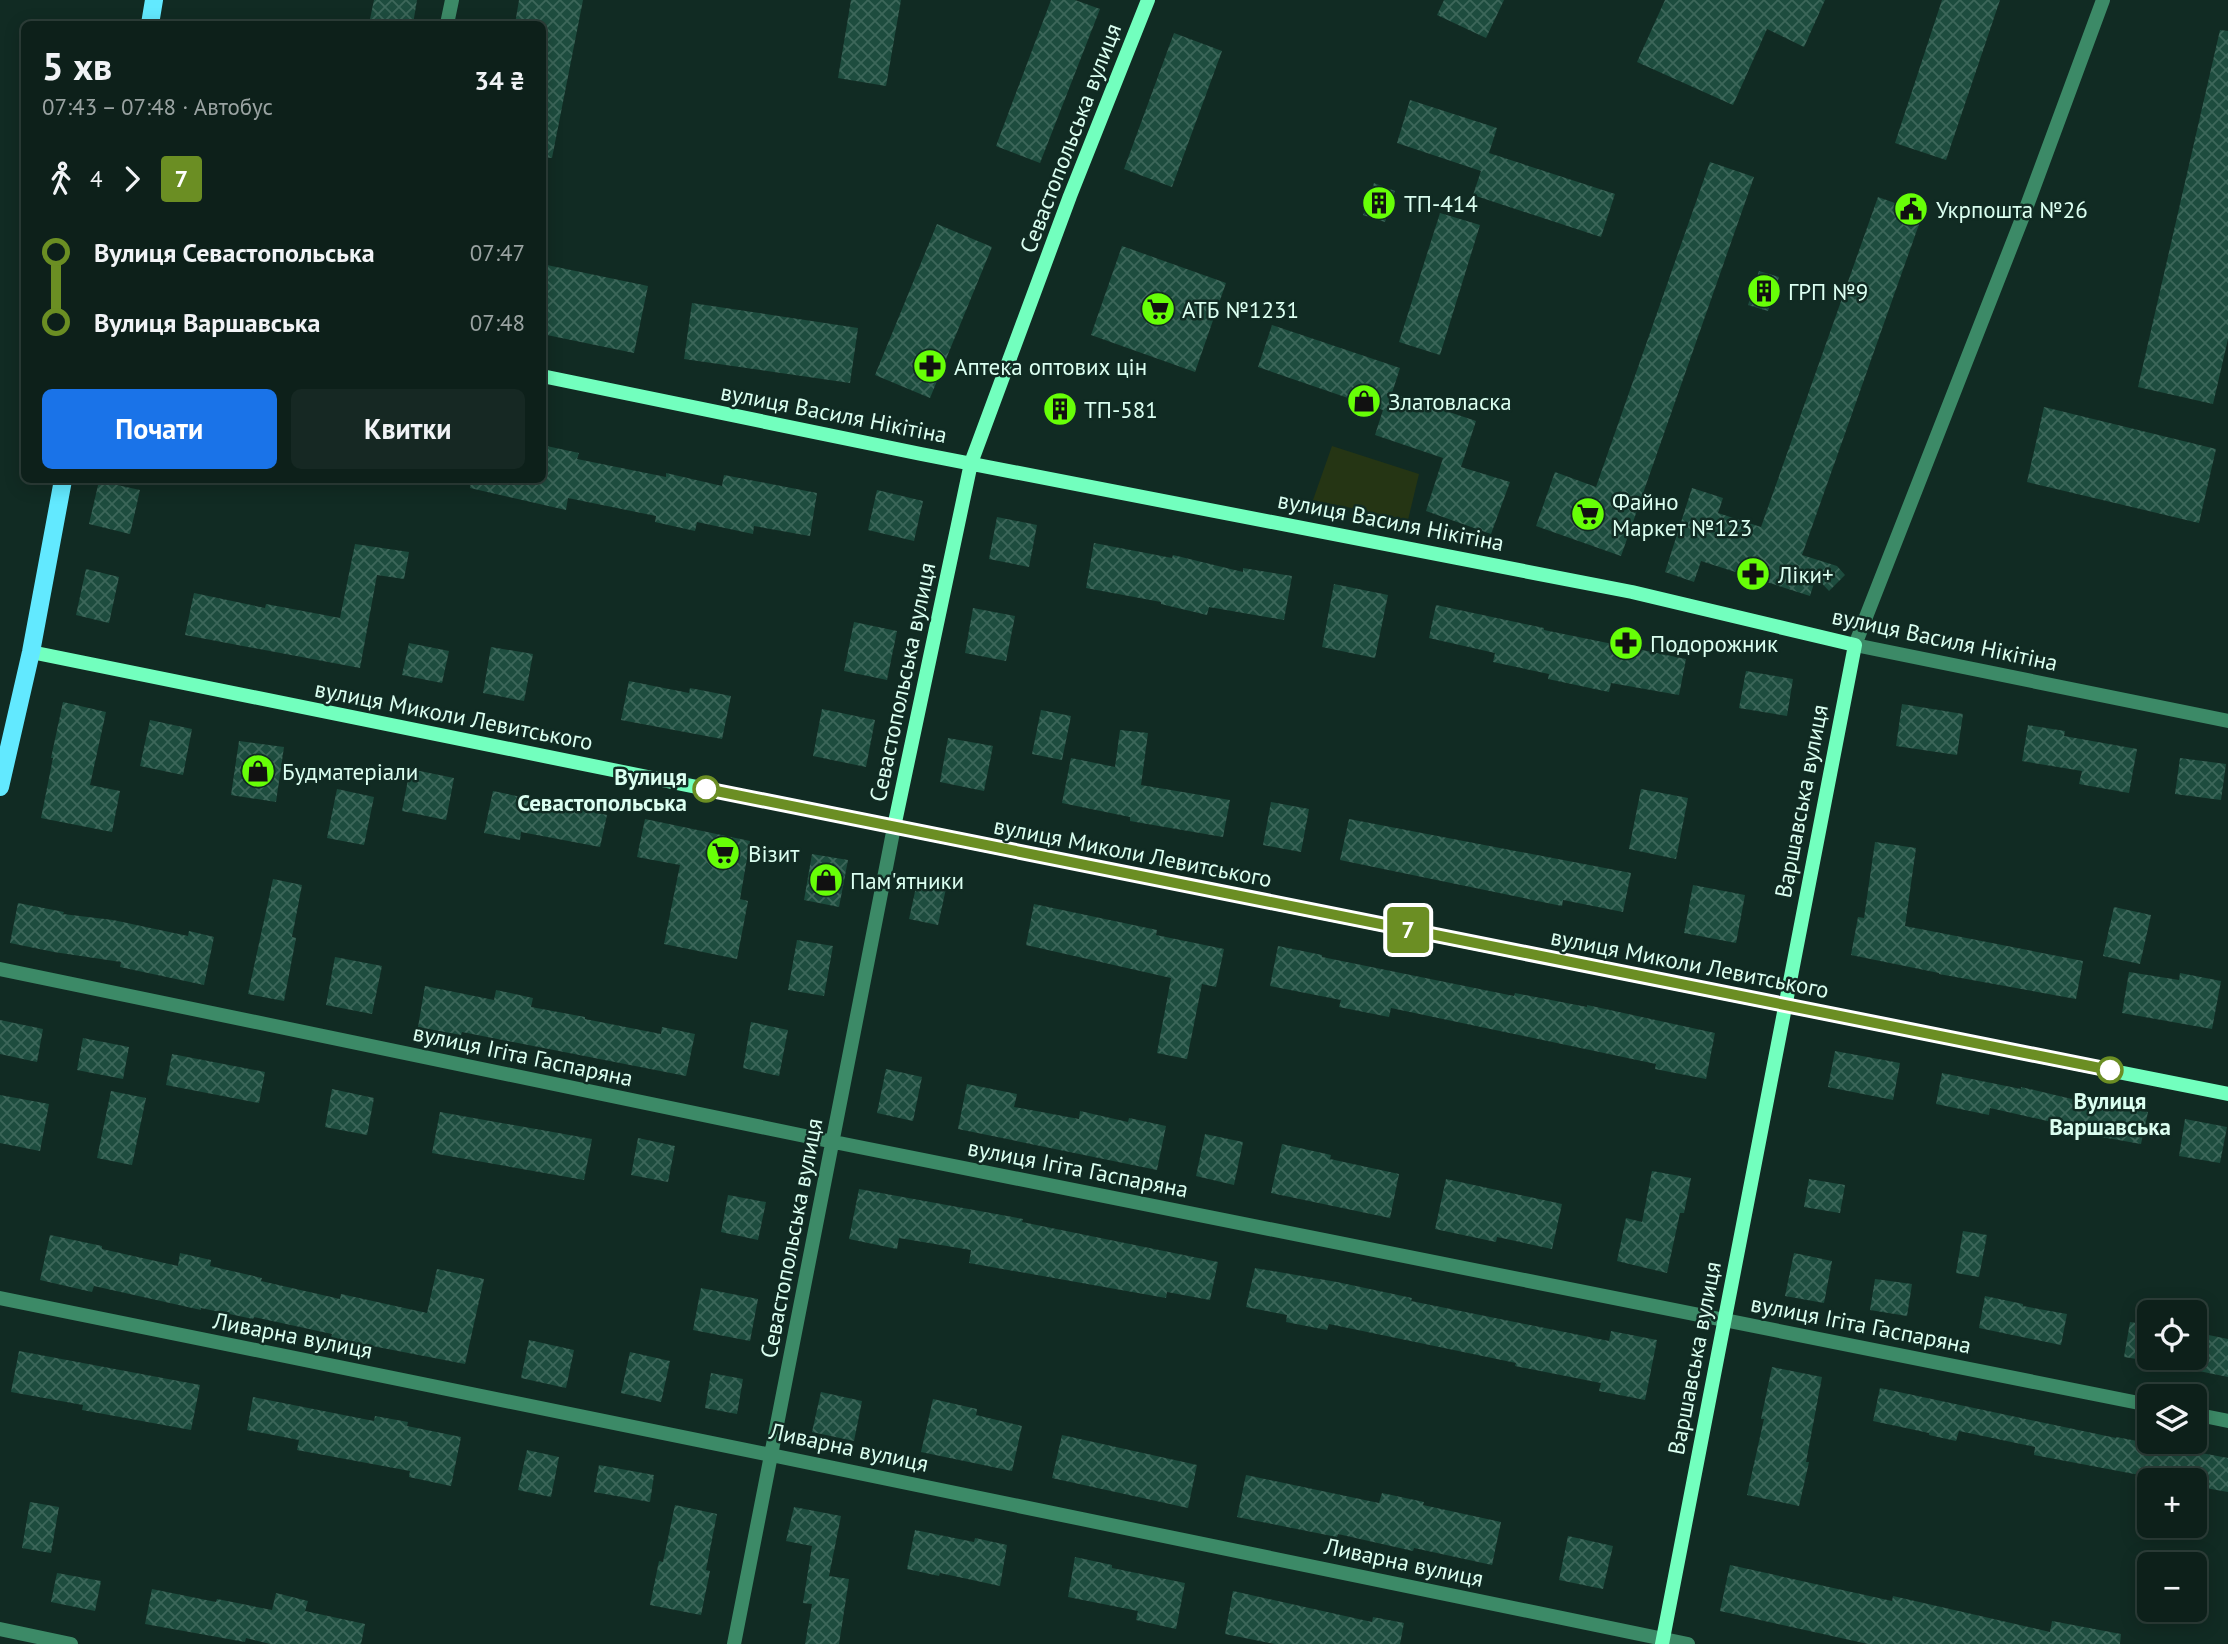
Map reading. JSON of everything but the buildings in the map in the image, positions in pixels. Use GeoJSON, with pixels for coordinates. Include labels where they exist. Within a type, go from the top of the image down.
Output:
{"type":"FeatureCollection","features":[{"type":"Feature","properties":{"kind":"main road"},"geometry":{"type":"LineString","coordinates":[[150,21],[154,0]]}},
{"type":"Feature","properties":{"kind":"main road"},"geometry":{"type":"LineString","coordinates":[[0,787],[31,652],[62,483]]}},
{"type":"Feature","properties":{"kind":"street"},"geometry":{"type":"LineString","coordinates":[[448,21],[452,0]]}},
{"type":"Feature","properties":{"kind":"street","name":"Севастопольська вулиця"},"geometry":{"type":"LineString","coordinates":[[734,1644],[894,827],[971,463],[1070,196],[1148,0]]}},
{"type":"Feature","properties":{"kind":"street","name":"Варшавська вулиця"},"geometry":{"type":"LineString","coordinates":[[1662,1641],[1855,645],[2025,211],[2103,0]]}},
{"type":"Feature","properties":{"kind":"street","name":"вулиця Василя Нікітіна"},"geometry":{"type":"LineString","coordinates":[[546,377],[1632,592],[1855,645],[2228,721]]}},
{"type":"Feature","properties":{"kind":"street","name":"вулиця Миколи Левитського"},"geometry":{"type":"LineString","coordinates":[[31,652],[2228,1094]]}},
{"type":"Feature","properties":{"kind":"street","name":"вулиця Ігіта Гаспаряна"},"geometry":{"type":"LineString","coordinates":[[0,969],[834,1142],[2137,1403]]}},
{"type":"Feature","properties":{"kind":"street","name":"Ливарна вулиця"},"geometry":{"type":"LineString","coordinates":[[0,1298],[1662,1641],[1688,1644]]}},
{"type":"Feature","properties":{"kind":"street"},"geometry":{"type":"LineString","coordinates":[[2207,1417],[2228,1421]]}},
{"type":"Feature","properties":{"kind":"street"},"geometry":{"type":"LineString","coordinates":[[0,1629],[71,1644]]}},
{"type":"Feature","properties":{"kind":"green space"},"geometry":{"type":"Polygon","coordinates":[[[1332,446],[1419,474],[1408,520],[1313,500],[1332,446]]]}},
{"type":"Feature","properties":{"kind":"bus line","name":"7"},"geometry":{"type":"LineString","coordinates":[[706,789],[2110,1070]]}},
{"type":"Feature","properties":{"kind":"place","name":"ТП-414"},"geometry":{"type":"Point","coordinates":[1379,203]}},
{"type":"Feature","properties":{"kind":"place","name":"Укрпошта №26"},"geometry":{"type":"Point","coordinates":[1911,209]}},
{"type":"Feature","properties":{"kind":"place","name":"ГРП №9"},"geometry":{"type":"Point","coordinates":[1764,291]}},
{"type":"Feature","properties":{"kind":"place","name":"АТБ №1231"},"geometry":{"type":"Point","coordinates":[1158,309]}},
{"type":"Feature","properties":{"kind":"place","name":"Аптека оптових цін"},"geometry":{"type":"Point","coordinates":[930,366]}},
{"type":"Feature","properties":{"kind":"place","name":"Златовласка"},"geometry":{"type":"Point","coordinates":[1364,401]}},
{"type":"Feature","properties":{"kind":"place","name":"ТП-581"},"geometry":{"type":"Point","coordinates":[1060,409]}},
{"type":"Feature","properties":{"kind":"place","name":"Файно Маркет №123"},"geometry":{"type":"Point","coordinates":[1588,514]}},
{"type":"Feature","properties":{"kind":"place","name":"Ліки+"},"geometry":{"type":"Point","coordinates":[1753,574]}},
{"type":"Feature","properties":{"kind":"place","name":"Подорожник"},"geometry":{"type":"Point","coordinates":[1626,643]}},
{"type":"Feature","properties":{"kind":"place","name":"Будматеріали"},"geometry":{"type":"Point","coordinates":[258,771]}},
{"type":"Feature","properties":{"kind":"place","name":"Вулиця Севастопольська"},"geometry":{"type":"Point","coordinates":[706,789]}},
{"type":"Feature","properties":{"kind":"place","name":"Візит"},"geometry":{"type":"Point","coordinates":[723,853]}},
{"type":"Feature","properties":{"kind":"place","name":"Пам'ятники"},"geometry":{"type":"Point","coordinates":[826,880]}},
{"type":"Feature","properties":{"kind":"place","name":"Вулиця Варшавська"},"geometry":{"type":"Point","coordinates":[2110,1070]}}]}
